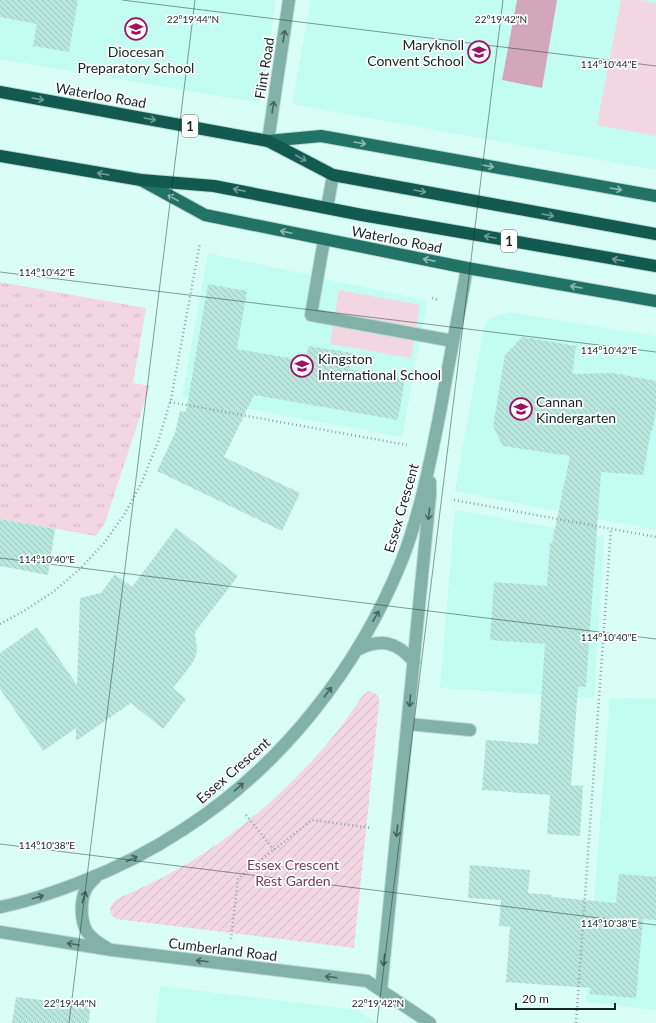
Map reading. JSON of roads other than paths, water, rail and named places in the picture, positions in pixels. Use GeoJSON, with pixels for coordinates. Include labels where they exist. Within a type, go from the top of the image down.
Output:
{"type":"FeatureCollection","features":[{"type":"Feature","properties":{"kind":"highway","name":"Waterloo Road"},"geometry":{"type":"LineString","coordinates":[[0,92],[268,141],[333,175],[656,234]]}},
{"type":"Feature","properties":{"kind":"highway","name":"Waterloo Road"},"geometry":{"type":"LineString","coordinates":[[0,156],[142,180],[214,186],[362,215],[656,266]]}},
{"type":"Feature","properties":{"kind":"main road","name":"Waterloo Road"},"geometry":{"type":"LineString","coordinates":[[268,141],[321,136],[656,196]]}},
{"type":"Feature","properties":{"kind":"main road","name":"Waterloo Road"},"geometry":{"type":"LineString","coordinates":[[142,180],[205,215],[467,268],[656,301]]}},
{"type":"Feature","properties":{"kind":"street","name":"Flint Road"},"geometry":{"type":"LineString","coordinates":[[268,141],[289,0]]}},
{"type":"Feature","properties":{"kind":"street"},"geometry":{"type":"LineString","coordinates":[[327,208],[333,175]]}},
{"type":"Feature","properties":{"kind":"street"},"geometry":{"type":"LineString","coordinates":[[324,240],[311,315],[453,341]]}},
{"type":"Feature","properties":{"kind":"street","name":"Essex Crescent"},"geometry":{"type":"LineString","coordinates":[[0,908],[55,892],[96,876],[142,855],[185,829],[225,800],[263,766],[297,730],[329,692],[356,650],[382,605],[402,559],[418,510],[430,461],[467,268]]}},
{"type":"Feature","properties":{"kind":"street","name":"Essex Crescent"},"geometry":{"type":"LineString","coordinates":[[381,990],[430,495],[430,461]]}},
{"type":"Feature","properties":{"kind":"street"},"geometry":{"type":"LineString","coordinates":[[356,650],[378,642],[389,644],[408,654],[414,662]]}},
{"type":"Feature","properties":{"kind":"street"},"geometry":{"type":"LineString","coordinates":[[408,724],[470,730]]}},
{"type":"Feature","properties":{"kind":"street"},"geometry":{"type":"LineString","coordinates":[[96,876],[87,888],[82,902],[82,918],[87,932],[98,943],[112,950]]}},
{"type":"Feature","properties":{"kind":"street","name":"Cumberland Road"},"geometry":{"type":"LineString","coordinates":[[0,932],[112,950],[367,982],[430,1023]]}},
{"type":"Feature","properties":{"kind":"place","name":"Diocesan Preparatory School"},"geometry":{"type":"Point","coordinates":[136,29]}},
{"type":"Feature","properties":{"kind":"place","name":"Maryknoll Convent School"},"geometry":{"type":"Point","coordinates":[479,52]}},
{"type":"Feature","properties":{"kind":"place","name":"Kingston International School"},"geometry":{"type":"Point","coordinates":[302,366]}},
{"type":"Feature","properties":{"kind":"place","name":"Cannan Kindergarten"},"geometry":{"type":"Point","coordinates":[521,409]}},
{"type":"Feature","properties":{"kind":"park label","name":"Essex Crescent Rest Garden"},"geometry":{"type":"Point","coordinates":[293,872]}}]}
